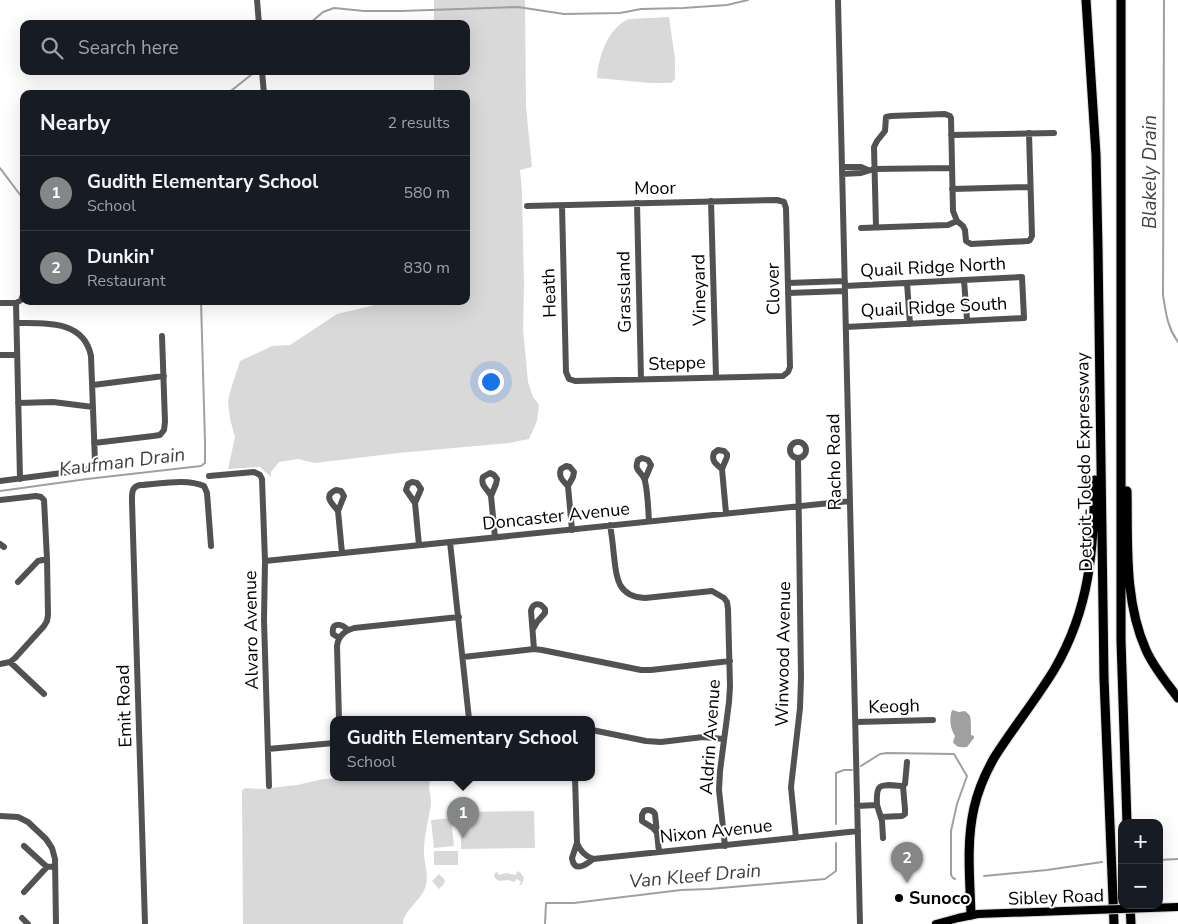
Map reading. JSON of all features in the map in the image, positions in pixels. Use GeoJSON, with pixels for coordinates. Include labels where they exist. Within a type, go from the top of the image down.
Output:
{"type":"FeatureCollection","features":[{"type":"Feature","properties":{"kind":"highway","name":"Detroit-Toledo Expressway"},"geometry":{"type":"LineString","coordinates":[[1086,0],[1096,155],[1104,678],[1114,924]]}},
{"type":"Feature","properties":{"kind":"highway","name":"Detroit-Toledo Expressway"},"geometry":{"type":"LineString","coordinates":[[1121,0],[1122,640],[1126,819]]}},
{"type":"Feature","properties":{"kind":"highway"},"geometry":{"type":"LineString","coordinates":[[971,915],[969,840],[972,817],[980,788],[994,758],[1059,660],[1078,617],[1085,592],[1092,548],[1096,470],[1095,423],[1100,367]]}},
{"type":"Feature","properties":{"kind":"highway"},"geometry":{"type":"LineString","coordinates":[[1121,386],[1126,441],[1131,603],[1146,650],[1153,664],[1178,698]]}},
{"type":"Feature","properties":{"kind":"highway"},"geometry":{"type":"LineString","coordinates":[[1130,909],[1131,924]]}},
{"type":"Feature","properties":{"kind":"main road","name":"Sibley Road"},"geometry":{"type":"LineString","coordinates":[[936,924],[971,915],[1178,907]]}},
{"type":"Feature","properties":{"kind":"street"},"geometry":{"type":"LineString","coordinates":[[257,0],[259,20]]}},
{"type":"Feature","properties":{"kind":"street","name":"Racho Road"},"geometry":{"type":"LineString","coordinates":[[838,0],[860,924]]}},
{"type":"Feature","properties":{"kind":"street"},"geometry":{"type":"LineString","coordinates":[[262,75],[264,90]]}},
{"type":"Feature","properties":{"kind":"street"},"geometry":{"type":"LineString","coordinates":[[876,227],[871,170],[874,149],[884,133],[886,118],[891,116],[946,114],[950,116],[953,210],[957,221],[965,230],[966,240],[971,244],[1025,242],[1030,240],[1032,236],[1029,133]]}},
{"type":"Feature","properties":{"kind":"street"},"geometry":{"type":"LineString","coordinates":[[951,135],[1054,133]]}},
{"type":"Feature","properties":{"kind":"street"},"geometry":{"type":"LineString","coordinates":[[842,170],[861,173],[871,170],[952,168]]}},
{"type":"Feature","properties":{"kind":"street"},"geometry":{"type":"LineString","coordinates":[[952,189],[1030,187]]}},
{"type":"Feature","properties":{"kind":"street","name":"Moor"},"geometry":{"type":"LineString","coordinates":[[527,206],[711,201],[778,200],[784,202]]}},
{"type":"Feature","properties":{"kind":"street","name":"Vineyard"},"geometry":{"type":"LineString","coordinates":[[711,201],[716,377]]}},
{"type":"Feature","properties":{"kind":"street","name":"Clover"},"geometry":{"type":"LineString","coordinates":[[784,202],[786,208],[790,367],[786,374]]}},
{"type":"Feature","properties":{"kind":"street","name":"Grassland"},"geometry":{"type":"LineString","coordinates":[[637,203],[641,379]]}},
{"type":"Feature","properties":{"kind":"street","name":"Heath"},"geometry":{"type":"LineString","coordinates":[[562,206],[566,372],[569,379]]}},
{"type":"Feature","properties":{"kind":"street"},"geometry":{"type":"LineString","coordinates":[[861,228],[948,225],[957,221]]}},
{"type":"Feature","properties":{"kind":"street","name":"Quail Ridge North"},"geometry":{"type":"LineString","coordinates":[[845,286],[1022,277],[1024,318]]}},
{"type":"Feature","properties":{"kind":"street"},"geometry":{"type":"LineString","coordinates":[[964,280],[967,320]]}},
{"type":"Feature","properties":{"kind":"street"},"geometry":{"type":"LineString","coordinates":[[788,282],[845,286]]}},
{"type":"Feature","properties":{"kind":"street"},"geometry":{"type":"LineString","coordinates":[[908,283],[910,324]]}},
{"type":"Feature","properties":{"kind":"street"},"geometry":{"type":"LineString","coordinates":[[788,292],[845,286]]}},
{"type":"Feature","properties":{"kind":"street"},"geometry":{"type":"LineString","coordinates":[[0,303],[16,303],[20,301]]}},
{"type":"Feature","properties":{"kind":"street"},"geometry":{"type":"LineString","coordinates":[[16,303],[20,478]]}},
{"type":"Feature","properties":{"kind":"street","name":"Quail Ridge South"},"geometry":{"type":"LineString","coordinates":[[846,327],[1024,318]]}},
{"type":"Feature","properties":{"kind":"street"},"geometry":{"type":"LineString","coordinates":[[0,481],[85,470],[91,468],[95,462],[90,352],[87,344],[80,336],[66,327],[55,324],[16,323]]}},
{"type":"Feature","properties":{"kind":"street"},"geometry":{"type":"LineString","coordinates":[[94,443],[160,435],[165,429],[162,336]]}},
{"type":"Feature","properties":{"kind":"street"},"geometry":{"type":"LineString","coordinates":[[0,355],[17,354]]}},
{"type":"Feature","properties":{"kind":"street","name":"Steppe"},"geometry":{"type":"LineString","coordinates":[[569,379],[575,381],[783,376],[786,374]]}},
{"type":"Feature","properties":{"kind":"street"},"geometry":{"type":"LineString","coordinates":[[92,385],[164,376]]}},
{"type":"Feature","properties":{"kind":"street"},"geometry":{"type":"LineString","coordinates":[[18,403],[53,402],[93,406]]}},
{"type":"Feature","properties":{"kind":"street","name":"Winwood Avenue"},"geometry":{"type":"LineString","coordinates":[[796,835],[792,781],[802,678],[798,459]]}},
{"type":"Feature","properties":{"kind":"street"},"geometry":{"type":"LineString","coordinates":[[722,469],[726,513]]}},
{"type":"Feature","properties":{"kind":"street","name":"Alvaro Avenue"},"geometry":{"type":"LineString","coordinates":[[209,476],[254,472],[260,475],[262,480],[269,786]]}},
{"type":"Feature","properties":{"kind":"street"},"geometry":{"type":"LineString","coordinates":[[645,479],[649,521]]}},
{"type":"Feature","properties":{"kind":"street","name":"Emit Road"},"geometry":{"type":"LineString","coordinates":[[145,924],[132,508],[132,492],[134,488],[140,485],[183,482],[204,486],[207,493],[211,546]]}},
{"type":"Feature","properties":{"kind":"street"},"geometry":{"type":"LineString","coordinates":[[568,486],[572,530]]}},
{"type":"Feature","properties":{"kind":"street"},"geometry":{"type":"LineString","coordinates":[[0,500],[36,496],[41,497],[45,503],[48,614],[44,626],[10,662],[0,664]]}},
{"type":"Feature","properties":{"kind":"street"},"geometry":{"type":"LineString","coordinates":[[491,496],[495,537]]}},
{"type":"Feature","properties":{"kind":"street","name":"Doncaster Avenue"},"geometry":{"type":"LineString","coordinates":[[265,561],[850,501]]}},
{"type":"Feature","properties":{"kind":"street"},"geometry":{"type":"LineString","coordinates":[[415,503],[419,545]]}},
{"type":"Feature","properties":{"kind":"street"},"geometry":{"type":"LineString","coordinates":[[338,511],[342,553]]}},
{"type":"Feature","properties":{"kind":"street","name":"Aldrin Avenue"},"geometry":{"type":"LineString","coordinates":[[610,525],[616,577],[622,589],[630,595],[645,598],[712,591],[727,602],[730,661],[729,702],[719,790],[724,846]]}},
{"type":"Feature","properties":{"kind":"street"},"geometry":{"type":"LineString","coordinates":[[450,542],[469,716]]}},
{"type":"Feature","properties":{"kind":"street"},"geometry":{"type":"LineString","coordinates":[[18,582],[38,561],[47,559]]}},
{"type":"Feature","properties":{"kind":"street"},"geometry":{"type":"LineString","coordinates":[[339,716],[337,646],[342,634],[354,628],[459,617]]}},
{"type":"Feature","properties":{"kind":"street"},"geometry":{"type":"LineString","coordinates":[[339,638],[333,634],[334,626],[342,625],[348,630]]}},
{"type":"Feature","properties":{"kind":"street"},"geometry":{"type":"LineString","coordinates":[[533,629],[534,649]]}},
{"type":"Feature","properties":{"kind":"street"},"geometry":{"type":"LineString","coordinates":[[463,657],[534,649],[641,670],[730,661]]}},
{"type":"Feature","properties":{"kind":"street"},"geometry":{"type":"LineString","coordinates":[[10,662],[44,694]]}},
{"type":"Feature","properties":{"kind":"street","name":"Keogh"},"geometry":{"type":"LineString","coordinates":[[856,722],[933,720]]}},
{"type":"Feature","properties":{"kind":"street"},"geometry":{"type":"LineString","coordinates":[[595,731],[646,742],[703,737],[724,739]]}},
{"type":"Feature","properties":{"kind":"street"},"geometry":{"type":"LineString","coordinates":[[268,749],[330,742]]}},
{"type":"Feature","properties":{"kind":"street"},"geometry":{"type":"LineString","coordinates":[[881,817],[902,816],[905,814],[904,786],[907,762]]}},
{"type":"Feature","properties":{"kind":"street"},"geometry":{"type":"LineString","coordinates":[[575,781],[578,843],[580,850],[593,859]]}},
{"type":"Feature","properties":{"kind":"street"},"geometry":{"type":"LineString","coordinates":[[883,838],[882,821],[877,805],[879,787],[883,785],[904,786]]}},
{"type":"Feature","properties":{"kind":"street"},"geometry":{"type":"LineString","coordinates":[[857,806],[877,805]]}},
{"type":"Feature","properties":{"kind":"street"},"geometry":{"type":"LineString","coordinates":[[0,816],[18,817],[31,824],[50,843],[54,853],[55,866],[56,924]]}},
{"type":"Feature","properties":{"kind":"street","name":"Nixon Avenue"},"geometry":{"type":"LineString","coordinates":[[578,843],[572,858],[574,864],[581,866],[593,859],[724,846],[796,835],[858,831]]}},
{"type":"Feature","properties":{"kind":"street"},"geometry":{"type":"LineString","coordinates":[[657,833],[659,852]]}},
{"type":"Feature","properties":{"kind":"street"},"geometry":{"type":"LineString","coordinates":[[24,846],[47,867]]}},
{"type":"Feature","properties":{"kind":"street"},"geometry":{"type":"LineString","coordinates":[[24,892],[47,867],[55,866]]}},
{"type":"Feature","properties":{"kind":"street"},"geometry":{"type":"LineString","coordinates":[[22,918],[28,924]]}},
{"type":"Feature","properties":{"kind":"shaded area"},"geometry":{"type":"Polygon","coordinates":[[[434,0],[525,0],[526,107],[532,167],[520,170],[524,287],[523,329],[528,382],[533,397],[539,405],[537,421],[529,439],[509,443],[315,463],[298,459],[279,462],[271,472],[271,477],[260,467],[228,469],[235,437],[228,401],[240,361],[272,346],[290,345],[337,314],[375,305],[470,305],[470,90],[434,90],[434,75],[470,75],[470,20],[434,20],[434,0]]]}},
{"type":"Feature","properties":{"kind":"shaded area"},"geometry":{"type":"Polygon","coordinates":[[[669,17],[675,59],[675,79],[671,83],[597,78],[599,61],[605,44],[615,29],[622,23],[629,19],[669,17]]]}},
{"type":"Feature","properties":{"kind":"shaded area"},"geometry":{"type":"Polygon","coordinates":[[[952,710],[965,711],[970,716],[971,735],[974,738],[967,747],[959,747],[953,742],[955,736],[951,723],[952,710]]]}},
{"type":"Feature","properties":{"kind":"shaded area"},"geometry":{"type":"Polygon","coordinates":[[[330,779],[330,781],[430,781],[431,804],[424,844],[427,876],[424,890],[406,914],[403,924],[243,924],[242,790],[246,788],[262,789],[297,785],[330,779]]]}},
{"type":"Feature","properties":{"kind":"shaded area"},"geometry":{"type":"Polygon","coordinates":[[[534,811],[535,848],[461,849],[461,812],[534,811]]]}},
{"type":"Feature","properties":{"kind":"shaded area"},"geometry":{"type":"Polygon","coordinates":[[[451,818],[454,846],[434,848],[431,820],[451,818]]]}},
{"type":"Feature","properties":{"kind":"shaded area"},"geometry":{"type":"Polygon","coordinates":[[[434,851],[458,851],[458,865],[434,865],[434,851]]]}},
{"type":"Feature","properties":{"kind":"shaded area"},"geometry":{"type":"Polygon","coordinates":[[[517,871],[524,878],[519,886],[521,882],[517,879],[514,882],[508,880],[499,881],[494,875],[497,872],[499,875],[506,873],[516,875],[517,871]]]}},
{"type":"Feature","properties":{"kind":"shaded area"},"geometry":{"type":"Polygon","coordinates":[[[439,874],[445,880],[439,889],[432,881],[439,874]]]}},
{"type":"Feature","properties":{"kind":"waterway","name":"Blakely Drain"},"geometry":{"type":"LineString","coordinates":[[314,20],[323,12],[334,8],[364,11],[401,11],[518,7],[564,14],[620,13],[641,9],[727,5],[748,0]]}},
{"type":"Feature","properties":{"kind":"waterway","name":"Blakely Drain"},"geometry":{"type":"LineString","coordinates":[[1164,0],[1163,295],[1169,325],[1178,342]]}},
{"type":"Feature","properties":{"kind":"waterway","name":"Blakely Drain"},"geometry":{"type":"LineString","coordinates":[[232,90],[251,75]]}},
{"type":"Feature","properties":{"kind":"waterway","name":"Blakely Drain"},"geometry":{"type":"LineString","coordinates":[[0,168],[20,195]]}},
{"type":"Feature","properties":{"kind":"waterway","name":"Kaufman Drain"},"geometry":{"type":"LineString","coordinates":[[0,491],[201,466],[205,463],[201,305]]}},
{"type":"Feature","properties":{"kind":"waterway","name":"Van Kleef Drain"},"geometry":{"type":"LineString","coordinates":[[861,766],[880,754],[887,753],[954,754],[967,776],[957,804],[951,831],[951,875],[955,879]]}},
{"type":"Feature","properties":{"kind":"waterway","name":"Van Kleef Drain"},"geometry":{"type":"LineString","coordinates":[[836,824],[836,773],[852,770]]}},
{"type":"Feature","properties":{"kind":"waterway","name":"Van Kleef Drain"},"geometry":{"type":"LineString","coordinates":[[545,924],[546,903],[574,903],[681,890],[825,879],[836,871],[836,843]]}},
{"type":"Feature","properties":{"kind":"waterway","name":"Van Kleef Drain"},"geometry":{"type":"LineString","coordinates":[[1163,860],[1178,859]]}},
{"type":"Feature","properties":{"kind":"waterway","name":"Van Kleef Drain"},"geometry":{"type":"LineString","coordinates":[[984,876],[1102,862]]}},
{"type":"Feature","properties":{"kind":"place","name":"Gudith Elementary School"},"geometry":{"type":"Point","coordinates":[463,838]}},
{"type":"Feature","properties":{"kind":"place","name":"Dunkin'"},"geometry":{"type":"Point","coordinates":[907,883]}},
{"type":"Feature","properties":{"kind":"place","name":"Sunoco"},"geometry":{"type":"Point","coordinates":[899,898]}}]}
